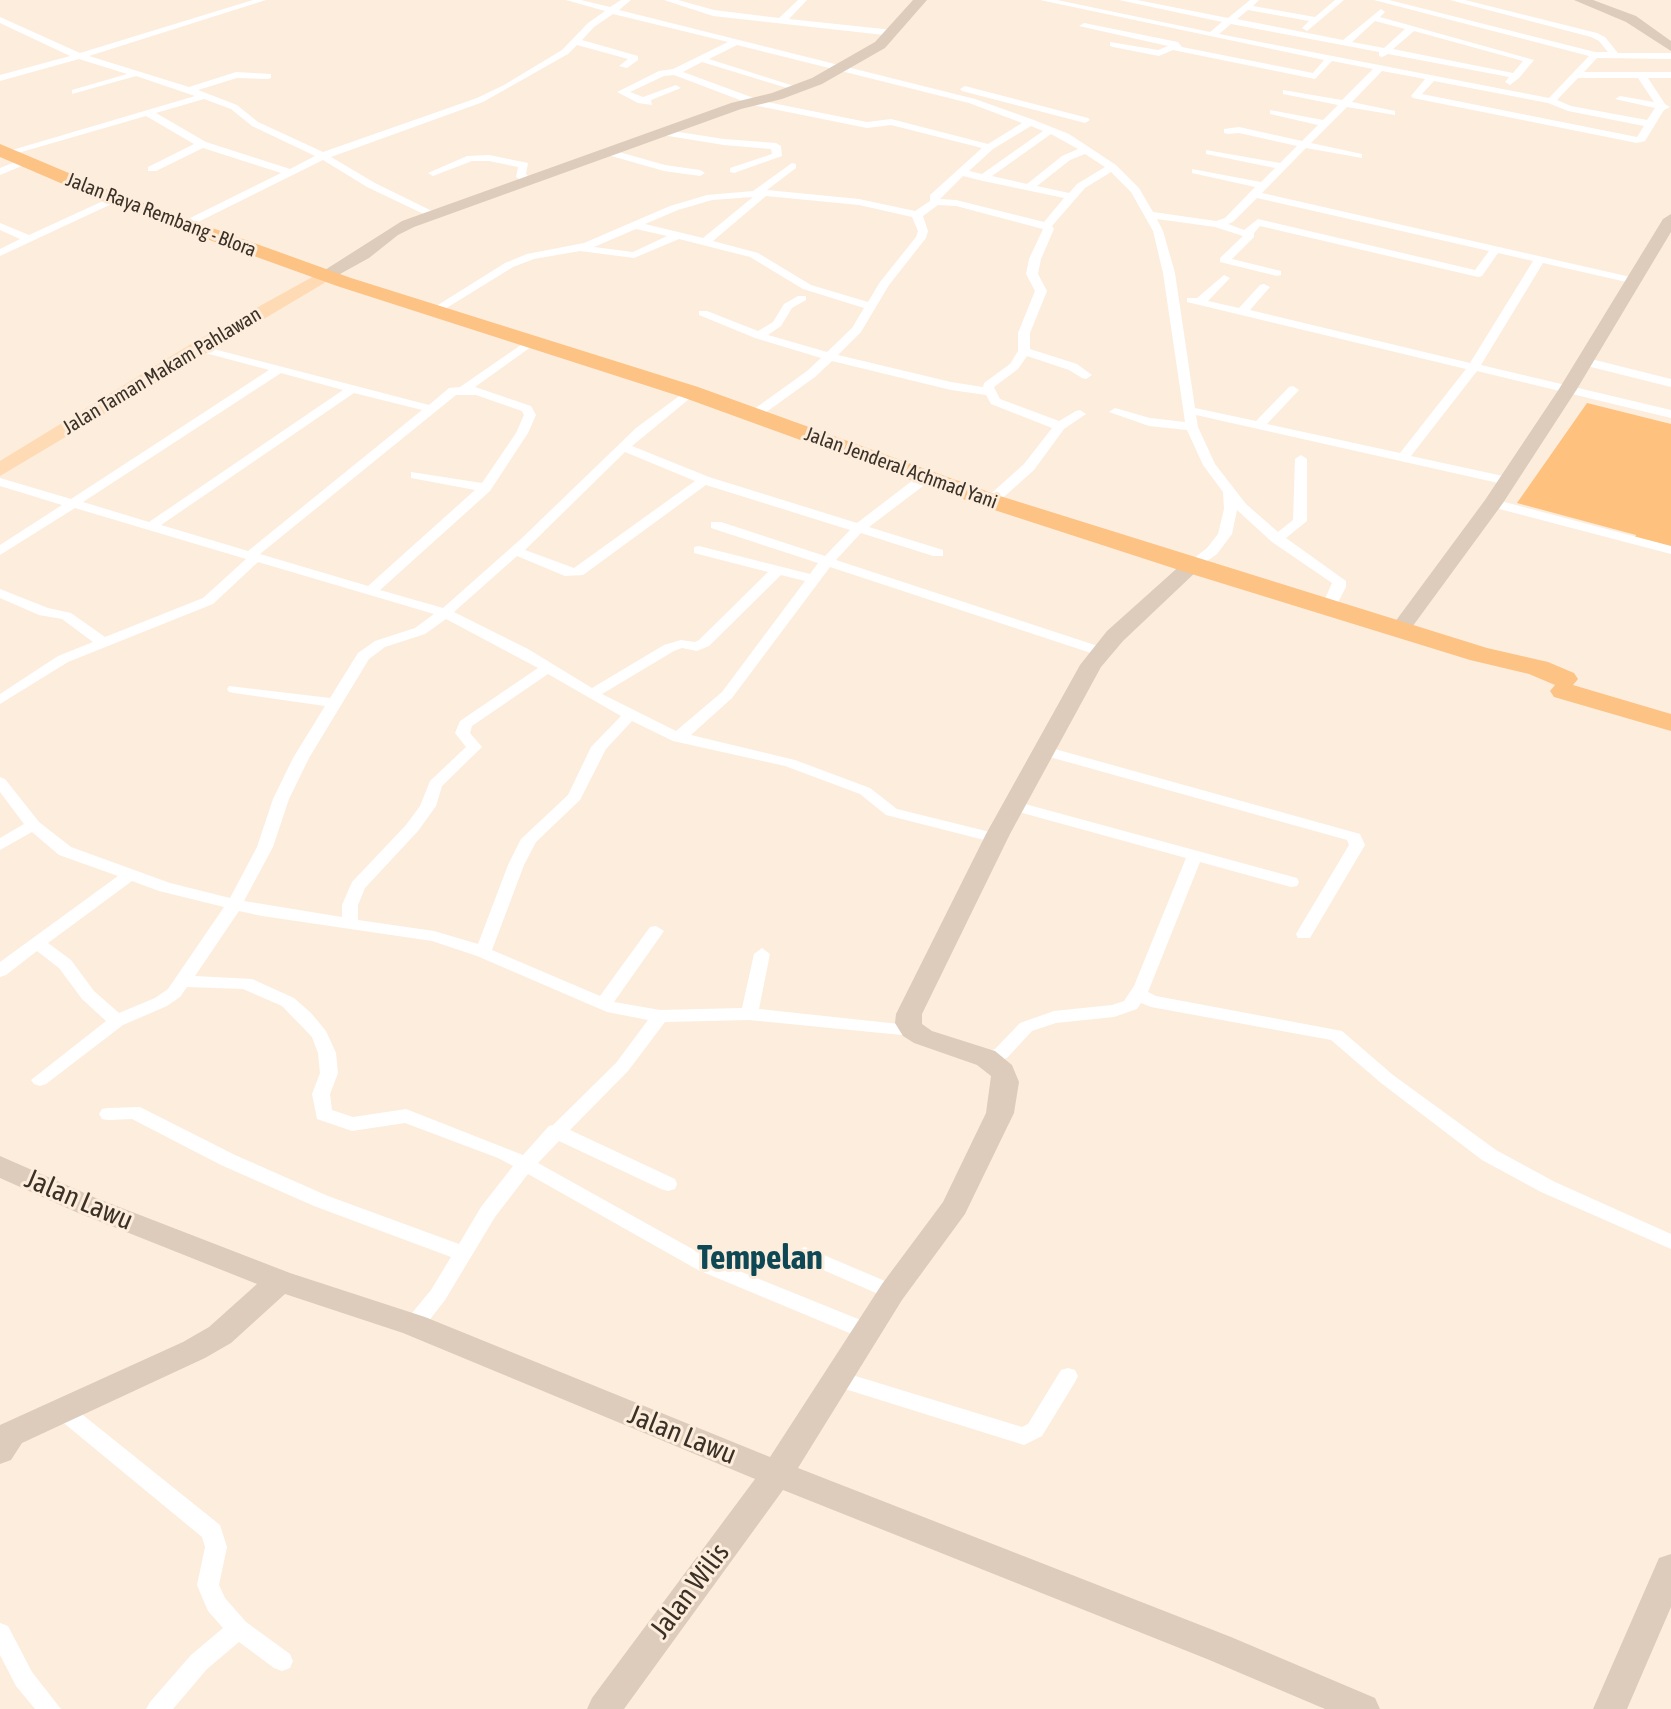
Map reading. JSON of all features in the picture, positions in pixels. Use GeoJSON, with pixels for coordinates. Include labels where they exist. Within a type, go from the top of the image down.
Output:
{"type":"FeatureCollection","features":[{"type":"Feature","properties":{"kind":"highway","name":"Jalan Raya Rembang - Blora"},"geometry":{"type":"LineString","coordinates":[[8,159],[325,275]]}},
{"type":"Feature","properties":{"kind":"highway","name":"Jalan Jenderal Achmad Yani"},"geometry":{"type":"LineString","coordinates":[[325,275],[690,392],[991,501],[1479,654],[1671,723]]}},
{"type":"Feature","properties":{"kind":"main road"},"geometry":{"type":"LineString","coordinates":[[325,275],[363,255],[392,232],[432,215],[797,90],[846,64],[893,33],[920,0]]}},
{"type":"Feature","properties":{"kind":"main road"},"geometry":{"type":"LineString","coordinates":[[1581,0],[1631,19],[1671,47]]}},
{"type":"Feature","properties":{"kind":"main road"},"geometry":{"type":"LineString","coordinates":[[1400,630],[1493,503],[1568,389],[1631,280],[1671,219]]}},
{"type":"Feature","properties":{"kind":"main road","name":"Jalan Taman Makam Pahlawan"},"geometry":{"type":"LineString","coordinates":[[0,470],[198,348],[325,275]]}},
{"type":"Feature","properties":{"kind":"main road"},"geometry":{"type":"LineString","coordinates":[[986,1058],[923,1037],[912,1030],[908,1023],[909,1014],[996,838],[1099,651],[1191,566]]}},
{"type":"Feature","properties":{"kind":"main road","name":"Jalan Wilis"},"geometry":{"type":"LineString","coordinates":[[605,1709],[799,1443],[866,1331],[955,1207],[1000,1113],[1006,1082],[1003,1072],[986,1058]]}},
{"type":"Feature","properties":{"kind":"main road","name":"Jalan Lawu"},"geometry":{"type":"LineString","coordinates":[[0,1166],[86,1205],[280,1281],[414,1325],[777,1474],[1219,1648],[1363,1709]]}},
{"type":"Feature","properties":{"kind":"main road"},"geometry":{"type":"LineString","coordinates":[[4,1435],[194,1350],[220,1335],[280,1281]]}},
{"type":"Feature","properties":{"kind":"main road"},"geometry":{"type":"LineString","coordinates":[[1610,1709],[1668,1580]]}},
{"type":"Feature","properties":{"kind":"street"},"geometry":{"type":"LineString","coordinates":[[0,78],[262,0]]}},
{"type":"Feature","properties":{"kind":"street"},"geometry":{"type":"LineString","coordinates":[[570,0],[736,42],[846,64],[1085,120]]}},
{"type":"Feature","properties":{"kind":"street"},"geometry":{"type":"LineString","coordinates":[[184,225],[323,156],[480,100],[551,61],[578,42],[591,25],[627,0]]}},
{"type":"Feature","properties":{"kind":"street"},"geometry":{"type":"LineString","coordinates":[[668,0],[706,12],[893,33]]}},
{"type":"Feature","properties":{"kind":"street"},"geometry":{"type":"LineString","coordinates":[[783,19],[803,0]]}},
{"type":"Feature","properties":{"kind":"street"},"geometry":{"type":"LineString","coordinates":[[1044,0],[1502,91],[1651,124]]}},
{"type":"Feature","properties":{"kind":"street"},"geometry":{"type":"LineString","coordinates":[[1123,0],[1516,76]]}},
{"type":"Feature","properties":{"kind":"street"},"geometry":{"type":"LineString","coordinates":[[1182,12],[1198,0]]}},
{"type":"Feature","properties":{"kind":"street"},"geometry":{"type":"LineString","coordinates":[[1302,33],[1340,0]]}},
{"type":"Feature","properties":{"kind":"street"},"geometry":{"type":"LineString","coordinates":[[1378,0],[1401,3],[1595,55],[1671,56]]}},
{"type":"Feature","properties":{"kind":"street"},"geometry":{"type":"LineString","coordinates":[[1454,0],[1598,37],[1615,55]]}},
{"type":"Feature","properties":{"kind":"street"},"geometry":{"type":"LineString","coordinates":[[1347,41],[1373,18],[1401,3]]}},
{"type":"Feature","properties":{"kind":"street"},"geometry":{"type":"LineString","coordinates":[[1212,35],[1250,4],[1316,20]]}},
{"type":"Feature","properties":{"kind":"street"},"geometry":{"type":"LineString","coordinates":[[1373,18],[1523,57],[1528,62],[1502,91]]}},
{"type":"Feature","properties":{"kind":"street"},"geometry":{"type":"LineString","coordinates":[[1506,33],[1528,18]]}},
{"type":"Feature","properties":{"kind":"street"},"geometry":{"type":"LineString","coordinates":[[0,20],[79,56],[234,107],[255,124],[323,156],[371,185],[432,215]]}},
{"type":"Feature","properties":{"kind":"street"},"geometry":{"type":"LineString","coordinates":[[1433,58],[1474,25]]}},
{"type":"Feature","properties":{"kind":"street"},"geometry":{"type":"LineString","coordinates":[[1084,26],[1315,76]]}},
{"type":"Feature","properties":{"kind":"street"},"geometry":{"type":"LineString","coordinates":[[1217,224],[1229,220],[1305,145],[1344,104],[1387,49],[1412,28]]}},
{"type":"Feature","properties":{"kind":"street"},"geometry":{"type":"LineString","coordinates":[[1113,44],[1159,53],[1177,46],[1194,31]]}},
{"type":"Feature","properties":{"kind":"street"},"geometry":{"type":"LineString","coordinates":[[578,42],[635,58],[624,66]]}},
{"type":"Feature","properties":{"kind":"street"},"geometry":{"type":"LineString","coordinates":[[676,88],[645,102],[622,92],[662,73],[675,72],[736,42]]}},
{"type":"Feature","properties":{"kind":"street"},"geometry":{"type":"LineString","coordinates":[[1523,57],[1545,43]]}},
{"type":"Feature","properties":{"kind":"street"},"geometry":{"type":"LineString","coordinates":[[1470,66],[1494,50]]}},
{"type":"Feature","properties":{"kind":"street"},"geometry":{"type":"LineString","coordinates":[[1542,121],[1595,55]]}},
{"type":"Feature","properties":{"kind":"street"},"geometry":{"type":"LineString","coordinates":[[1307,84],[1330,58]]}},
{"type":"Feature","properties":{"kind":"street"},"geometry":{"type":"LineString","coordinates":[[701,59],[797,90]]}},
{"type":"Feature","properties":{"kind":"street"},"geometry":{"type":"LineString","coordinates":[[846,64],[972,101],[1065,136],[1112,167],[1135,190],[1158,231],[1169,273],[1192,427],[1209,465],[1228,493],[1277,539],[1339,581],[1328,608]]}},
{"type":"Feature","properties":{"kind":"street"},"geometry":{"type":"LineString","coordinates":[[675,72],[755,102],[867,125],[891,122],[989,147]]}},
{"type":"Feature","properties":{"kind":"street"},"geometry":{"type":"LineString","coordinates":[[75,92],[134,74]]}},
{"type":"Feature","properties":{"kind":"street"},"geometry":{"type":"LineString","coordinates":[[190,90],[236,75],[268,76]]}},
{"type":"Feature","properties":{"kind":"street"},"geometry":{"type":"LineString","coordinates":[[1576,75],[1671,75]]}},
{"type":"Feature","properties":{"kind":"street"},"geometry":{"type":"LineString","coordinates":[[1641,75],[1666,107]]}},
{"type":"Feature","properties":{"kind":"street"},"geometry":{"type":"LineString","coordinates":[[1431,78],[1416,96],[1637,140],[1666,107]]}},
{"type":"Feature","properties":{"kind":"street"},"geometry":{"type":"LineString","coordinates":[[1286,92],[1392,113]]}},
{"type":"Feature","properties":{"kind":"street"},"geometry":{"type":"LineString","coordinates":[[8,159],[205,96]]}},
{"type":"Feature","properties":{"kind":"street"},"geometry":{"type":"LineString","coordinates":[[1620,99],[1666,107]]}},
{"type":"Feature","properties":{"kind":"street"},"geometry":{"type":"LineString","coordinates":[[1273,112],[1325,123]]}},
{"type":"Feature","properties":{"kind":"street"},"geometry":{"type":"LineString","coordinates":[[148,113],[202,144],[290,172]]}},
{"type":"Feature","properties":{"kind":"street"},"geometry":{"type":"LineString","coordinates":[[1065,136],[1095,113]]}},
{"type":"Feature","properties":{"kind":"street"},"geometry":{"type":"LineString","coordinates":[[936,202],[934,197],[989,147],[1031,122]]}},
{"type":"Feature","properties":{"kind":"street"},"geometry":{"type":"LineString","coordinates":[[983,178],[1051,130]]}},
{"type":"Feature","properties":{"kind":"street"},"geometry":{"type":"LineString","coordinates":[[1228,131],[1239,130],[1358,156]]}},
{"type":"Feature","properties":{"kind":"street"},"geometry":{"type":"LineString","coordinates":[[666,133],[776,146],[777,156],[734,170]]}},
{"type":"Feature","properties":{"kind":"street"},"geometry":{"type":"LineString","coordinates":[[152,169],[202,144]]}},
{"type":"Feature","properties":{"kind":"street"},"geometry":{"type":"LineString","coordinates":[[1028,188],[1066,158],[1087,149]]}},
{"type":"Feature","properties":{"kind":"street"},"geometry":{"type":"LineString","coordinates":[[1210,152],[1283,167]]}},
{"type":"Feature","properties":{"kind":"street"},"geometry":{"type":"LineString","coordinates":[[612,153],[664,168],[700,173]]}},
{"type":"Feature","properties":{"kind":"street"},"geometry":{"type":"LineString","coordinates":[[433,173],[471,158],[489,158],[524,165],[520,175],[530,182]]}},
{"type":"Feature","properties":{"kind":"street"},"geometry":{"type":"LineString","coordinates":[[706,241],[792,166]]}},
{"type":"Feature","properties":{"kind":"street"},"geometry":{"type":"LineString","coordinates":[[1046,226],[1089,179],[1112,167]]}},
{"type":"Feature","properties":{"kind":"street"},"geometry":{"type":"LineString","coordinates":[[1196,171],[1495,250],[1631,280]]}},
{"type":"Feature","properties":{"kind":"street"},"geometry":{"type":"LineString","coordinates":[[960,172],[1072,197]]}},
{"type":"Feature","properties":{"kind":"street"},"geometry":{"type":"LineString","coordinates":[[436,310],[509,265],[531,256],[600,242],[693,201],[760,193],[859,202],[917,215],[936,202],[956,203],[1049,229],[1035,259],[1032,274],[1041,291],[1024,333],[1024,351],[1014,366],[993,381],[989,392]]}},
{"type":"Feature","properties":{"kind":"street"},"geometry":{"type":"LineString","coordinates":[[0,253],[114,199]]}},
{"type":"Feature","properties":{"kind":"street"},"geometry":{"type":"LineString","coordinates":[[754,415],[811,374],[857,330],[870,306],[921,238],[923,231],[917,215]]}},
{"type":"Feature","properties":{"kind":"street"},"geometry":{"type":"LineString","coordinates":[[1149,215],[1217,224],[1250,235],[1224,260],[1277,273]]}},
{"type":"Feature","properties":{"kind":"street"},"geometry":{"type":"LineString","coordinates":[[1248,232],[1258,222],[1478,274],[1495,250]]}},
{"type":"Feature","properties":{"kind":"street"},"geometry":{"type":"LineString","coordinates":[[633,225],[754,255],[817,291],[870,306]]}},
{"type":"Feature","properties":{"kind":"street"},"geometry":{"type":"LineString","coordinates":[[0,226],[29,239]]}},
{"type":"Feature","properties":{"kind":"street"},"geometry":{"type":"LineString","coordinates":[[578,248],[634,255],[679,235]]}},
{"type":"Feature","properties":{"kind":"street"},"geometry":{"type":"LineString","coordinates":[[1404,456],[1473,368],[1539,260]]}},
{"type":"Feature","properties":{"kind":"street"},"geometry":{"type":"LineString","coordinates":[[1224,278],[1195,301],[1671,414]]}},
{"type":"Feature","properties":{"kind":"street"},"geometry":{"type":"LineString","coordinates":[[1242,312],[1264,287]]}},
{"type":"Feature","properties":{"kind":"street"},"geometry":{"type":"LineString","coordinates":[[759,336],[777,324],[788,306],[802,298]]}},
{"type":"Feature","properties":{"kind":"street"},"geometry":{"type":"LineString","coordinates":[[703,313],[759,336],[828,356],[951,386],[989,392],[995,401],[1058,427]]}},
{"type":"Feature","properties":{"kind":"street"},"geometry":{"type":"LineString","coordinates":[[0,700],[63,659],[101,641],[208,601],[254,556],[427,408],[453,391],[466,388],[531,342]]}},
{"type":"Feature","properties":{"kind":"street"},"geometry":{"type":"LineString","coordinates":[[198,348],[427,408]]}},
{"type":"Feature","properties":{"kind":"street"},"geometry":{"type":"LineString","coordinates":[[1024,351],[1073,367],[1086,375]]}},
{"type":"Feature","properties":{"kind":"street"},"geometry":{"type":"LineString","coordinates":[[1583,361],[1671,383]]}},
{"type":"Feature","properties":{"kind":"street"},"geometry":{"type":"LineString","coordinates":[[0,551],[278,370]]}},
{"type":"Feature","properties":{"kind":"street"},"geometry":{"type":"LineString","coordinates":[[151,526],[353,388]]}},
{"type":"Feature","properties":{"kind":"street"},"geometry":{"type":"LineString","coordinates":[[372,590],[485,488],[530,415],[518,403],[466,388]]}},
{"type":"Feature","properties":{"kind":"street"},"geometry":{"type":"LineString","coordinates":[[1260,424],[1293,390]]}},
{"type":"Feature","properties":{"kind":"street"},"geometry":{"type":"LineString","coordinates":[[40,1080],[117,1021],[161,1002],[183,981],[234,905],[265,847],[294,772],[333,703],[370,649],[420,631],[445,613],[516,551],[624,447],[690,392]]}},
{"type":"Feature","properties":{"kind":"street"},"geometry":{"type":"LineString","coordinates":[[1189,410],[1507,481]]}},
{"type":"Feature","properties":{"kind":"street"},"geometry":{"type":"LineString","coordinates":[[1115,412],[1160,425],[1192,427]]}},
{"type":"Feature","properties":{"kind":"street"},"geometry":{"type":"LineString","coordinates":[[991,501],[1029,467],[1058,427],[1080,414]]}},
{"type":"Feature","properties":{"kind":"street"},"geometry":{"type":"LineString","coordinates":[[624,447],[704,480],[938,553]]}},
{"type":"Feature","properties":{"kind":"street"},"geometry":{"type":"LineString","coordinates":[[1277,539],[1300,521],[1301,459]]}},
{"type":"Feature","properties":{"kind":"street"},"geometry":{"type":"LineString","coordinates":[[416,475],[485,488]]}},
{"type":"Feature","properties":{"kind":"street"},"geometry":{"type":"LineString","coordinates":[[681,737],[727,695],[813,579],[858,529],[926,477]]}},
{"type":"Feature","properties":{"kind":"street"},"geometry":{"type":"LineString","coordinates":[[516,551],[570,573],[578,572],[704,480]]}},
{"type":"Feature","properties":{"kind":"street"},"geometry":{"type":"LineString","coordinates":[[0,482],[445,613],[549,667],[630,715],[681,737],[790,763],[865,791],[892,812],[996,838]]}},
{"type":"Feature","properties":{"kind":"street"},"geometry":{"type":"LineString","coordinates":[[1191,566],[1212,551],[1225,534],[1231,509],[1228,493]]}},
{"type":"Feature","properties":{"kind":"street"},"geometry":{"type":"LineString","coordinates":[[1493,503],[1671,550]]}},
{"type":"Feature","properties":{"kind":"street"},"geometry":{"type":"LineString","coordinates":[[716,525],[1099,651]]}},
{"type":"Feature","properties":{"kind":"street"},"geometry":{"type":"LineString","coordinates":[[699,550],[813,579]]}},
{"type":"Feature","properties":{"kind":"street"},"geometry":{"type":"LineString","coordinates":[[592,694],[669,648],[681,644],[697,647],[704,643],[778,570]]}},
{"type":"Feature","properties":{"kind":"street"},"geometry":{"type":"LineString","coordinates":[[0,593],[44,612],[66,616],[101,641]]}},
{"type":"Feature","properties":{"kind":"street"},"geometry":{"type":"LineString","coordinates":[[350,923],[350,905],[358,886],[412,828],[428,806],[435,784],[474,747],[462,733],[465,724],[549,667]]}},
{"type":"Feature","properties":{"kind":"street"},"geometry":{"type":"LineString","coordinates":[[234,689],[333,703]]}},
{"type":"Feature","properties":{"kind":"street"},"geometry":{"type":"LineString","coordinates":[[483,952],[529,839],[575,797],[599,747],[630,715]]}},
{"type":"Feature","properties":{"kind":"street"},"geometry":{"type":"LineString","coordinates":[[1044,751],[1354,837],[1357,845],[1304,934]]}},
{"type":"Feature","properties":{"kind":"street"},"geometry":{"type":"LineString","coordinates":[[0,782],[33,825],[65,851],[130,875],[234,905],[434,936],[483,952],[603,1004],[660,1016],[749,1014],[912,1030]]}},
{"type":"Feature","properties":{"kind":"street"},"geometry":{"type":"LineString","coordinates":[[1014,806],[1291,882]]}},
{"type":"Feature","properties":{"kind":"street"},"geometry":{"type":"LineString","coordinates":[[0,845],[33,825]]}},
{"type":"Feature","properties":{"kind":"street"},"geometry":{"type":"LineString","coordinates":[[986,1058],[1001,1054],[1026,1027],[1054,1017],[1114,1011],[1131,1005],[1195,855]]}},
{"type":"Feature","properties":{"kind":"street"},"geometry":{"type":"LineString","coordinates":[[0,971],[130,875]]}},
{"type":"Feature","properties":{"kind":"street"},"geometry":{"type":"LineString","coordinates":[[603,1004],[656,931]]}},
{"type":"Feature","properties":{"kind":"street"},"geometry":{"type":"LineString","coordinates":[[37,943],[65,964],[88,995],[117,1021]]}},
{"type":"Feature","properties":{"kind":"street"},"geometry":{"type":"LineString","coordinates":[[749,1014],[762,954]]}},
{"type":"Feature","properties":{"kind":"street"},"geometry":{"type":"LineString","coordinates":[[183,981],[246,983],[288,1002],[305,1017],[320,1035],[327,1053],[329,1073],[321,1094],[323,1114],[352,1124],[406,1116],[526,1163],[705,1265],[866,1331]]}},
{"type":"Feature","properties":{"kind":"street"},"geometry":{"type":"LineString","coordinates":[[1137,991],[1151,1001],[1336,1035],[1387,1079],[1489,1155],[1548,1187],[1671,1242]]}},
{"type":"Feature","properties":{"kind":"street"},"geometry":{"type":"LineString","coordinates":[[414,1325],[443,1288],[488,1212],[526,1163],[622,1067],[660,1016]]}},
{"type":"Feature","properties":{"kind":"street"},"geometry":{"type":"LineString","coordinates":[[108,1114],[134,1112],[228,1160],[321,1201],[464,1254]]}},
{"type":"Feature","properties":{"kind":"street"},"geometry":{"type":"LineString","coordinates":[[555,1131],[668,1184]]}},
{"type":"Feature","properties":{"kind":"street"},"geometry":{"type":"LineString","coordinates":[[805,1254],[892,1292]]}},
{"type":"Feature","properties":{"kind":"street"},"geometry":{"type":"LineString","coordinates":[[836,1378],[1024,1436],[1035,1430],[1068,1376]]}},
{"type":"Feature","properties":{"kind":"street"},"geometry":{"type":"LineString","coordinates":[[61,1409],[214,1539],[208,1585],[216,1604],[238,1629],[282,1661]]}},
{"type":"Feature","properties":{"kind":"street"},"geometry":{"type":"LineString","coordinates":[[158,1709],[199,1662],[238,1629]]}},
{"type":"Feature","properties":{"kind":"street"},"geometry":{"type":"LineString","coordinates":[[0,1633],[24,1679],[49,1709]]}},
{"type":"Feature","properties":{"kind":"shaded area"},"geometry":{"type":"Polygon","coordinates":[[[1587,403],[1671,424],[1671,552],[1633,542],[1636,535],[1517,503],[1587,403]]]}},
{"type":"Feature","properties":{"kind":"district","name":"Tempelan"},"geometry":{"type":"Point","coordinates":[760,1258]}}]}
